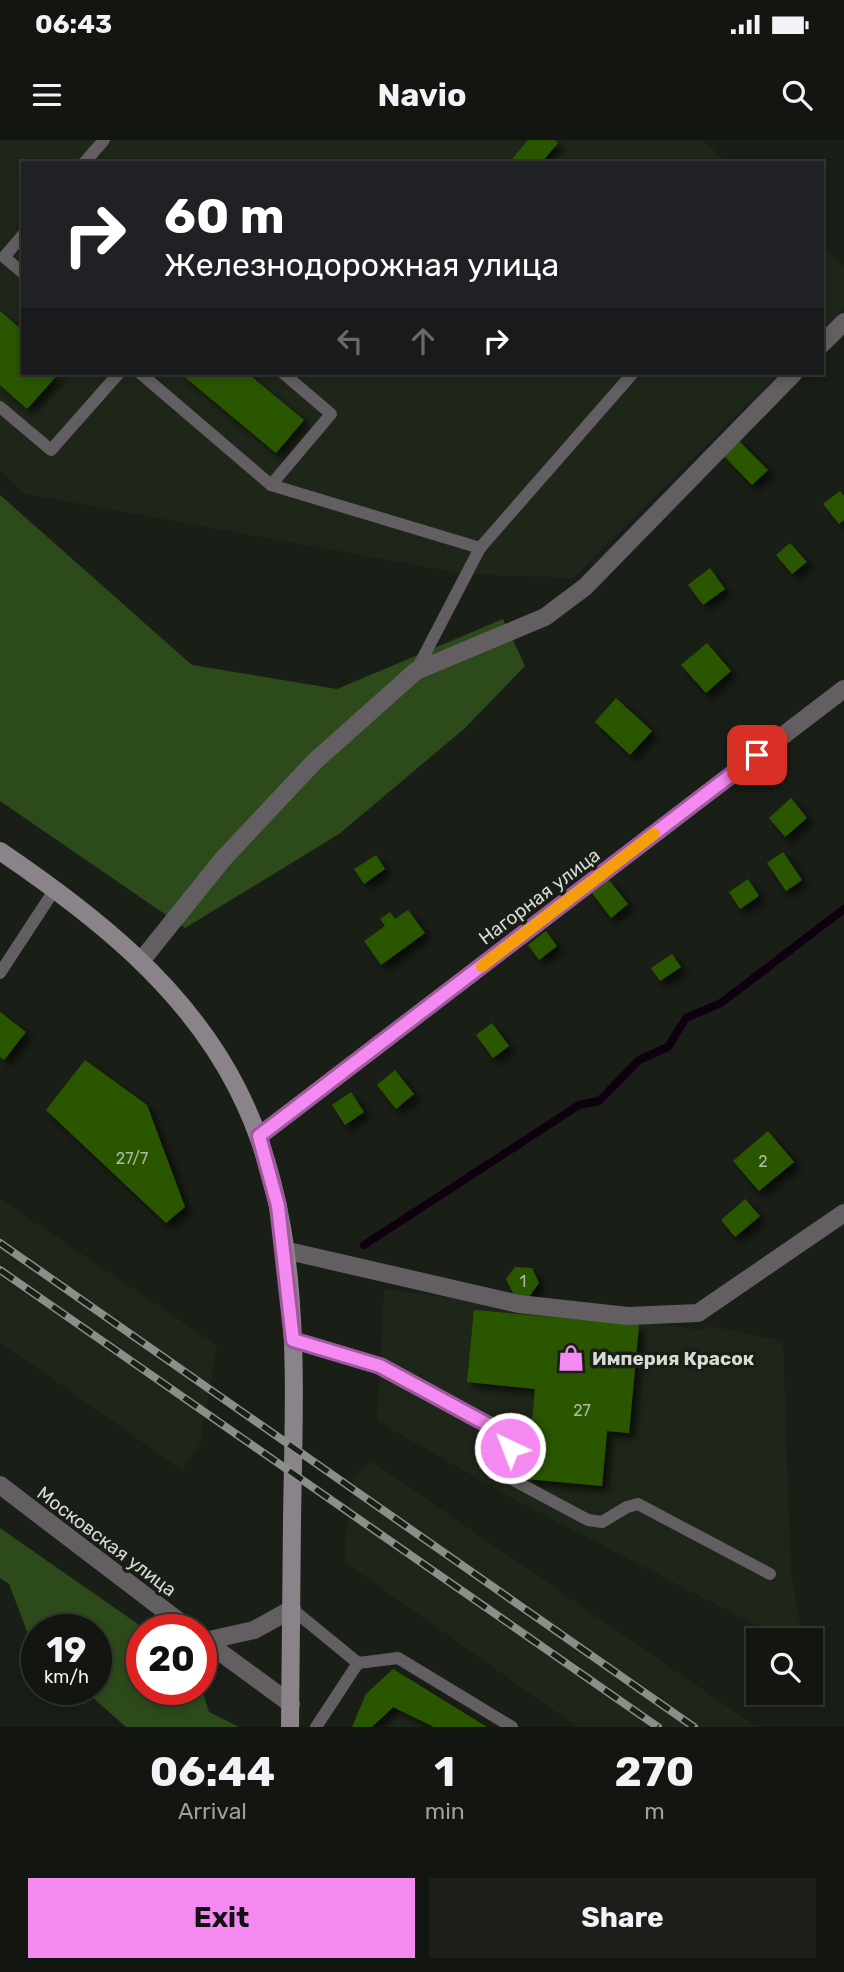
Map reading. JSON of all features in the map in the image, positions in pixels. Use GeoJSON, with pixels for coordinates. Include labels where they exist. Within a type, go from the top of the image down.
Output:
{"type":"FeatureCollection","features":[{"type":"Feature","properties":{"kind":"main road"},"geometry":{"type":"LineString","coordinates":[[0,851],[55,888],[141,961],[179,1002],[237,1087],[259,1136],[278,1206],[293,1340],[290,1727]]}},
{"type":"Feature","properties":{"kind":"street"},"geometry":{"type":"LineString","coordinates":[[824,342],[844,322]]}},
{"type":"Feature","properties":{"kind":"street"},"geometry":{"type":"LineString","coordinates":[[141,961],[223,859],[314,762],[416,671],[545,617],[584,587],[792,375]]}},
{"type":"Feature","properties":{"kind":"street","name":"Нагорная улица"},"geometry":{"type":"LineString","coordinates":[[259,1136],[844,689]]}},
{"type":"Feature","properties":{"kind":"street"},"geometry":{"type":"LineString","coordinates":[[284,1250],[519,1304],[628,1316],[698,1313],[844,1213]]}},
{"type":"Feature","properties":{"kind":"street","name":"Московская улица"},"geometry":{"type":"LineString","coordinates":[[0,1485],[169,1614]]}},
{"type":"Feature","properties":{"kind":"street"},"geometry":{"type":"LineString","coordinates":[[217,1637],[254,1630],[292,1609]]}},
{"type":"Feature","properties":{"kind":"street"},"geometry":{"type":"LineString","coordinates":[[217,1650],[290,1704]]}},
{"type":"Feature","properties":{"kind":"lane"},"geometry":{"type":"LineString","coordinates":[[86,161],[104,140]]}},
{"type":"Feature","properties":{"kind":"lane"},"geometry":{"type":"LineString","coordinates":[[21,237],[4,257],[21,271]]}},
{"type":"Feature","properties":{"kind":"lane"},"geometry":{"type":"LineString","coordinates":[[0,407],[51,450],[117,375]]}},
{"type":"Feature","properties":{"kind":"lane"},"geometry":{"type":"LineString","coordinates":[[142,375],[271,485],[480,548]]}},
{"type":"Feature","properties":{"kind":"lane"},"geometry":{"type":"LineString","coordinates":[[271,485],[331,414],[286,375]]}},
{"type":"Feature","properties":{"kind":"lane"},"geometry":{"type":"LineString","coordinates":[[416,671],[480,548],[631,375]]}},
{"type":"Feature","properties":{"kind":"lane"},"geometry":{"type":"LineString","coordinates":[[0,973],[55,888]]}},
{"type":"Feature","properties":{"kind":"lane"},"geometry":{"type":"LineString","coordinates":[[293,1340],[380,1366],[499,1430],[509,1440],[515,1481],[588,1520],[602,1522],[627,1507],[638,1504],[770,1574]]}},
{"type":"Feature","properties":{"kind":"lane"},"geometry":{"type":"LineString","coordinates":[[292,1609],[358,1663],[398,1658],[512,1727]]}},
{"type":"Feature","properties":{"kind":"lane"},"geometry":{"type":"LineString","coordinates":[[316,1727],[358,1663]]}},
{"type":"Feature","properties":{"kind":"shaded area"},"geometry":{"type":"Polygon","coordinates":[[[0,140],[703,140],[726,161],[21,161],[21,375],[777,375],[573,578],[464,574],[26,494],[0,471],[0,140]]]}},
{"type":"Feature","properties":{"kind":"shaded area"},"geometry":{"type":"Polygon","coordinates":[[[824,248],[844,267],[844,308],[824,329],[824,248]]]}},
{"type":"Feature","properties":{"kind":"shaded area"},"geometry":{"type":"Polygon","coordinates":[[[0,1199],[217,1345],[200,1444],[182,1470],[0,1342],[0,1199]]]}},
{"type":"Feature","properties":{"kind":"shaded area"},"geometry":{"type":"Polygon","coordinates":[[[384,1289],[701,1330],[710,1326],[783,1341],[791,1572],[801,1628],[761,1628],[521,1503],[377,1421],[384,1289]]]}},
{"type":"Feature","properties":{"kind":"shaded area"},"geometry":{"type":"Polygon","coordinates":[[[371,1461],[757,1727],[577,1727],[346,1563],[345,1542],[354,1475],[371,1461]]]}},
{"type":"Feature","properties":{"kind":"shaded area"},"geometry":{"type":"Polygon","coordinates":[[[393,1669],[487,1727],[352,1727],[366,1694],[393,1669]]]}},
{"type":"Feature","properties":{"kind":"green space"},"geometry":{"type":"Polygon","coordinates":[[[0,495],[192,665],[337,689],[503,619],[525,666],[464,729],[339,834],[185,928],[0,801],[0,495]]]}},
{"type":"Feature","properties":{"kind":"green space"},"geometry":{"type":"Polygon","coordinates":[[[0,1528],[126,1616],[126,1705],[207,1705],[209,1712],[239,1727],[126,1727],[101,1705],[112,1705],[112,1614],[21,1616],[9,1584],[0,1578],[0,1528]]]}},
{"type":"Feature","properties":{"kind":"building"},"geometry":{"type":"Polygon","coordinates":[[[528,140],[555,140],[558,143],[543,161],[511,161],[528,140]]]}},
{"type":"Feature","properties":{"kind":"building"},"geometry":{"type":"Polygon","coordinates":[[[0,311],[21,329],[21,375],[57,375],[27,409],[0,385],[0,311]]]}},
{"type":"Feature","properties":{"kind":"building"},"geometry":{"type":"Polygon","coordinates":[[[182,375],[249,375],[304,420],[276,453],[182,375]]]}},
{"type":"Feature","properties":{"kind":"building"},"geometry":{"type":"Polygon","coordinates":[[[739,441],[768,470],[752,485],[724,456],[739,441]]]}},
{"type":"Feature","properties":{"kind":"building"},"geometry":{"type":"Polygon","coordinates":[[[840,491],[844,496],[844,520],[839,524],[823,504],[840,491]]]}},
{"type":"Feature","properties":{"kind":"building"},"geometry":{"type":"Polygon","coordinates":[[[790,543],[807,562],[792,574],[776,555],[790,543]]]}},
{"type":"Feature","properties":{"kind":"building"},"geometry":{"type":"Polygon","coordinates":[[[710,568],[725,589],[703,605],[688,585],[710,568]]]}},
{"type":"Feature","properties":{"kind":"building"},"geometry":{"type":"Polygon","coordinates":[[[707,643],[731,671],[706,693],[681,665],[707,643]]]}},
{"type":"Feature","properties":{"kind":"building"},"geometry":{"type":"Polygon","coordinates":[[[616,698],[652,731],[630,755],[595,722],[616,698]]]}},
{"type":"Feature","properties":{"kind":"building"},"geometry":{"type":"Polygon","coordinates":[[[791,798],[807,818],[785,837],[769,818],[791,798]]]}},
{"type":"Feature","properties":{"kind":"building"},"geometry":{"type":"Polygon","coordinates":[[[783,852],[802,880],[786,891],[767,863],[783,852]]]}},
{"type":"Feature","properties":{"kind":"building"},"geometry":{"type":"Polygon","coordinates":[[[376,855],[385,869],[364,884],[354,869],[376,855]]]}},
{"type":"Feature","properties":{"kind":"building"},"geometry":{"type":"Polygon","coordinates":[[[748,879],[759,896],[740,909],[729,892],[748,879]]]}},
{"type":"Feature","properties":{"kind":"building"},"geometry":{"type":"Polygon","coordinates":[[[609,880],[628,904],[611,918],[592,893],[609,880]]]}},
{"type":"Feature","properties":{"kind":"building"},"geometry":{"type":"Polygon","coordinates":[[[408,910],[425,933],[381,965],[364,941],[385,926],[380,919],[390,912],[395,919],[408,910]]]}},
{"type":"Feature","properties":{"kind":"building"},"geometry":{"type":"Polygon","coordinates":[[[546,931],[557,946],[539,960],[528,945],[546,931]]]}},
{"type":"Feature","properties":{"kind":"building"},"geometry":{"type":"Polygon","coordinates":[[[672,954],[681,967],[660,981],[651,968],[672,954]]]}},
{"type":"Feature","properties":{"kind":"building"},"geometry":{"type":"Polygon","coordinates":[[[0,1012],[26,1032],[4,1060],[0,1057],[0,1012]]]}},
{"type":"Feature","properties":{"kind":"building"},"geometry":{"type":"Polygon","coordinates":[[[492,1023],[509,1046],[493,1058],[476,1035],[492,1023]]]}},
{"type":"Feature","properties":{"kind":"building"},"geometry":{"type":"Polygon","coordinates":[[[85,1060],[147,1105],[185,1207],[166,1223],[46,1110],[85,1060]]]}},
{"type":"Feature","properties":{"kind":"building"},"geometry":{"type":"Polygon","coordinates":[[[395,1070],[414,1094],[396,1109],[377,1085],[395,1070]]]}},
{"type":"Feature","properties":{"kind":"building"},"geometry":{"type":"Polygon","coordinates":[[[351,1092],[364,1112],[345,1125],[332,1105],[351,1092]]]}},
{"type":"Feature","properties":{"kind":"building"},"geometry":{"type":"Polygon","coordinates":[[[768,1131],[794,1162],[759,1191],[733,1161],[768,1131]]]}},
{"type":"Feature","properties":{"kind":"building"},"geometry":{"type":"Polygon","coordinates":[[[745,1199],[760,1216],[735,1237],[721,1220],[745,1199]]]}},
{"type":"Feature","properties":{"kind":"building"},"geometry":{"type":"Polygon","coordinates":[[[515,1267],[532,1268],[539,1283],[529,1297],[514,1295],[506,1279],[515,1267]]]}},
{"type":"Feature","properties":{"kind":"building"},"geometry":{"type":"Polygon","coordinates":[[[474,1310],[639,1325],[629,1433],[607,1431],[602,1486],[527,1479],[535,1389],[467,1382],[474,1310]]]}},
{"type":"Feature","properties":{"kind":"building"},"geometry":{"type":"Polygon","coordinates":[[[393,1669],[487,1727],[434,1727],[393,1707],[372,1727],[352,1727],[366,1694],[393,1669]]]}},
{"type":"Feature","properties":{"kind":"waterway"},"geometry":{"type":"LineString","coordinates":[[364,1245],[579,1105],[599,1101],[639,1060],[668,1047],[686,1018],[721,1003],[844,909]]}},
{"type":"Feature","properties":{"kind":"railway"},"geometry":{"type":"LineString","coordinates":[[0,1243],[694,1727]]}},
{"type":"Feature","properties":{"kind":"railway"},"geometry":{"type":"LineString","coordinates":[[0,1270],[658,1727]]}},
{"type":"Feature","properties":{"kind":"slow traffic"},"geometry":{"type":"LineString","coordinates":[[482,966],[654,834]]}},
{"type":"Feature","properties":{"kind":"place","name":"Империя Красок"},"geometry":{"type":"Point","coordinates":[571,1358]}},
{"type":"Feature","properties":{"kind":"route"},"geometry":{"type":"LineString","coordinates":[[510,1448],[505,1434],[380,1366],[293,1340],[278,1206],[259,1136],[757,755]]}}]}
